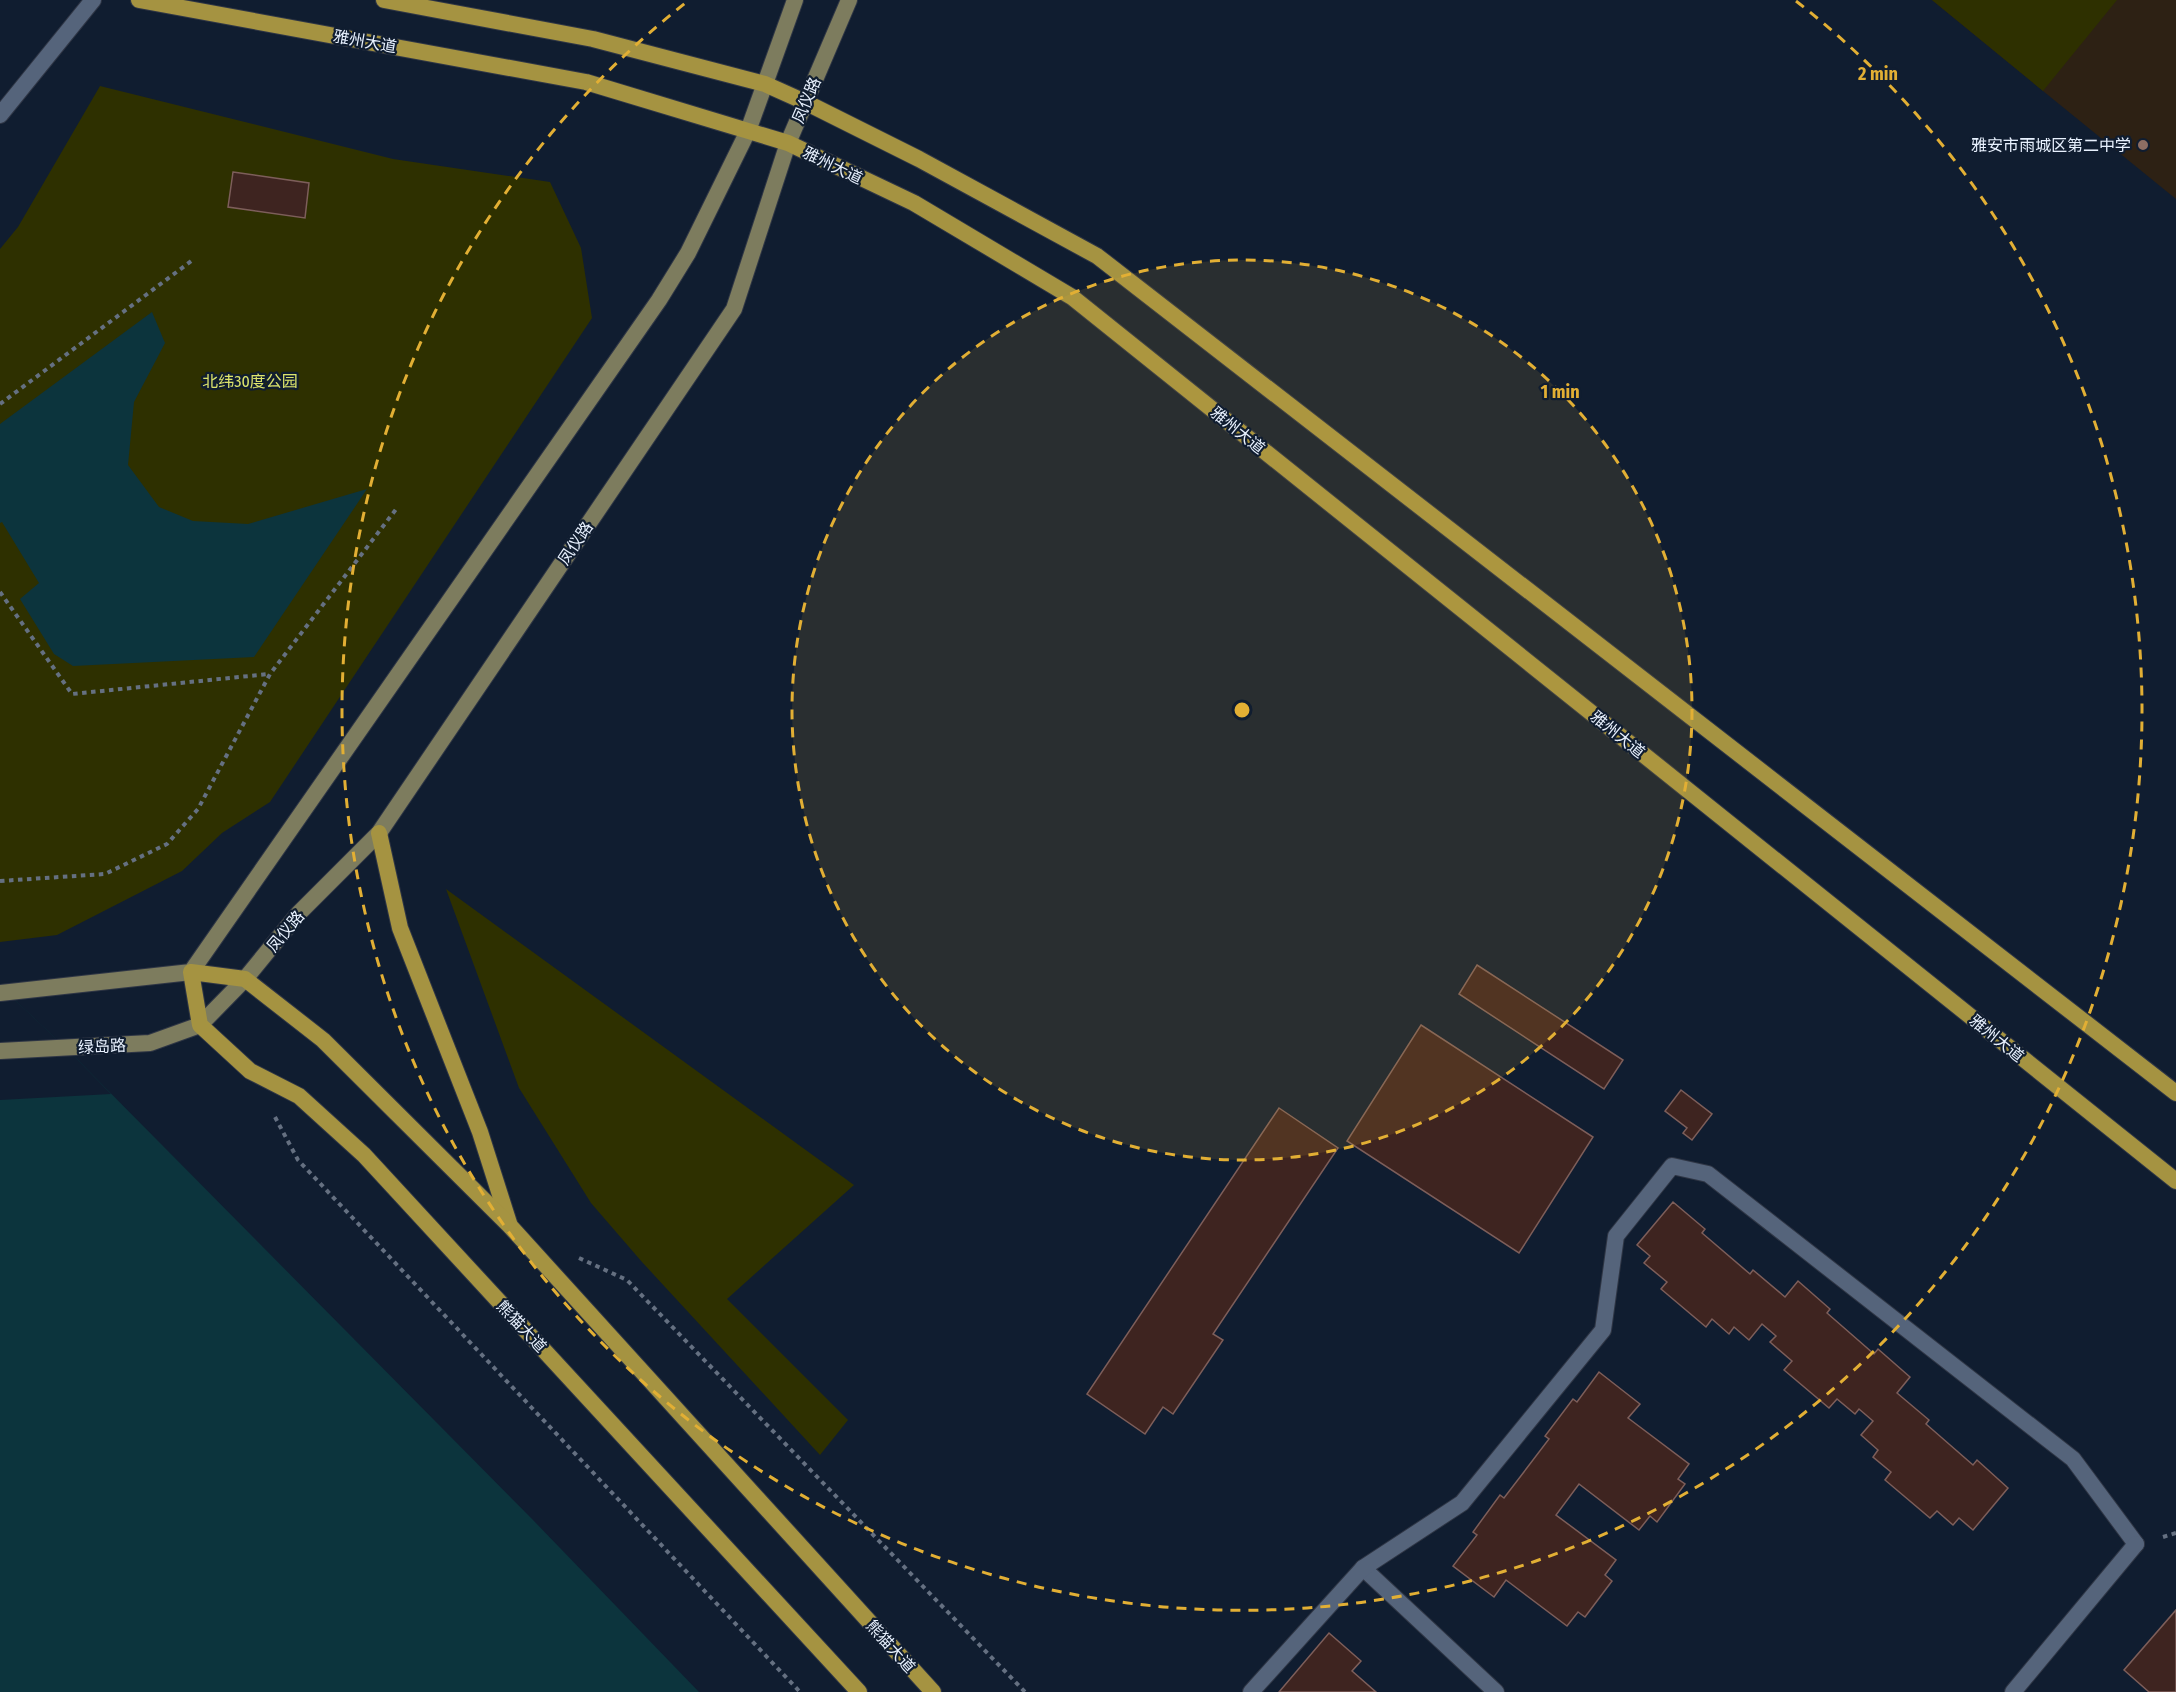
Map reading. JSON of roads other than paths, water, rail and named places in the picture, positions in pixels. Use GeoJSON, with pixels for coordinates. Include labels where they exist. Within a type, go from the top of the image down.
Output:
{"type":"FeatureCollection","features":[{"type":"Feature","properties":{"kind":"main road","name":"雅州大道"},"geometry":{"type":"LineString","coordinates":[[139,0],[586,82],[788,143],[914,203],[1072,297],[2176,1181]]}},
{"type":"Feature","properties":{"kind":"main road"},"geometry":{"type":"LineString","coordinates":[[384,0],[593,39],[765,84],[919,159],[1097,256],[2176,1093]]}},
{"type":"Feature","properties":{"kind":"main road"},"geometry":{"type":"LineString","coordinates":[[200,1025],[190,972],[659,300],[688,253],[748,130],[795,0]]}},
{"type":"Feature","properties":{"kind":"main road","name":"凤仪路"},"geometry":{"type":"LineString","coordinates":[[200,1025],[245,979],[299,913],[379,833],[734,309],[788,143],[849,0]]}},
{"type":"Feature","properties":{"kind":"main road"},"geometry":{"type":"LineString","coordinates":[[379,833],[400,928],[480,1132],[510,1226]]}},
{"type":"Feature","properties":{"kind":"main road"},"geometry":{"type":"LineString","coordinates":[[3,992],[190,972],[245,979]]}},
{"type":"Feature","properties":{"kind":"main road","name":"熊猫大道"},"geometry":{"type":"LineString","coordinates":[[245,979],[323,1040],[510,1226],[933,1692]]}},
{"type":"Feature","properties":{"kind":"main road","name":"熊猫大道"},"geometry":{"type":"LineString","coordinates":[[200,1025],[250,1071],[299,1096],[364,1155],[859,1692]]}},
{"type":"Feature","properties":{"kind":"main road","name":"绿岛路"},"geometry":{"type":"LineString","coordinates":[[0,1051],[150,1043],[200,1025]]}},
{"type":"Feature","properties":{"kind":"street"},"geometry":{"type":"LineString","coordinates":[[0,115],[93,0]]}},
{"type":"Feature","properties":{"kind":"street"},"geometry":{"type":"LineString","coordinates":[[1251,1692],[1363,1568],[1462,1503],[1603,1330],[1616,1236],[1672,1166],[1708,1174],[2073,1460],[2136,1544],[2013,1692]]}},
{"type":"Feature","properties":{"kind":"street"},"geometry":{"type":"LineString","coordinates":[[1363,1568],[1496,1692]]}},
{"type":"Feature","properties":{"kind":"place","name":"雅安市雨城区第二中学"},"geometry":{"type":"Point","coordinates":[2143,145]}},
{"type":"Feature","properties":{"kind":"park label","name":"北纬30度公园"},"geometry":{"type":"Point","coordinates":[250,381]}}]}
